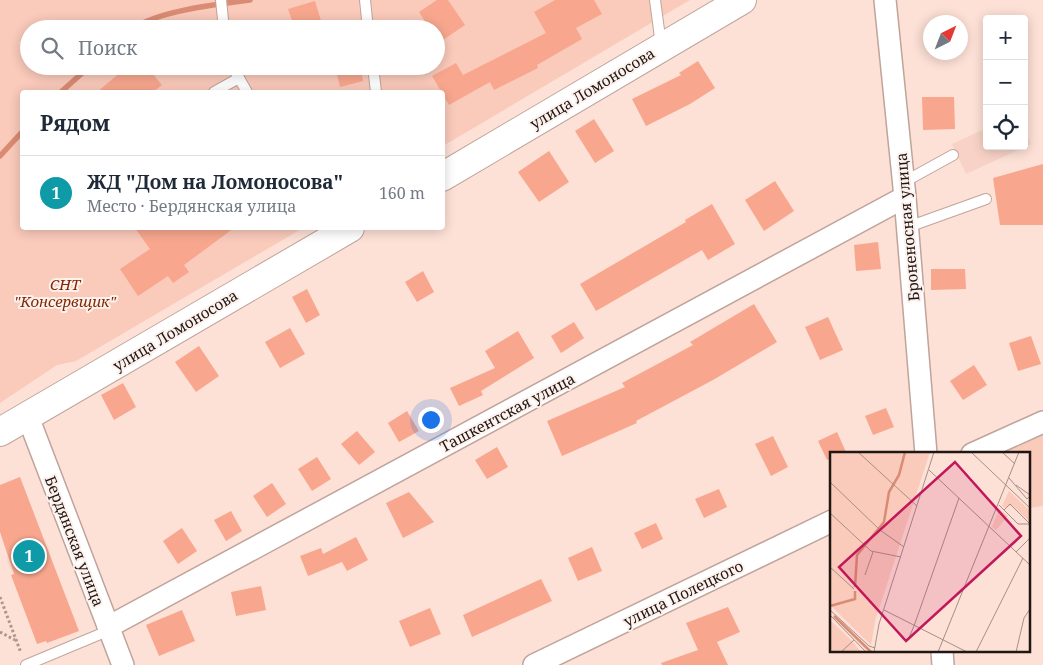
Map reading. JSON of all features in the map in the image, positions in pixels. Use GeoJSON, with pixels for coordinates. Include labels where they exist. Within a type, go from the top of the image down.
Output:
{"type":"FeatureCollection","features":[{"type":"Feature","properties":{"kind":"main road","name":"улица Ломоносова"},"geometry":{"type":"LineString","coordinates":[[445,174],[742,0]]}},
{"type":"Feature","properties":{"kind":"main road","name":"улица Ломоносова"},"geometry":{"type":"LineString","coordinates":[[0,432],[346,230]]}},
{"type":"Feature","properties":{"kind":"street","name":"Броненосная улица"},"geometry":{"type":"LineString","coordinates":[[885,0],[908,227],[926,452]]}},
{"type":"Feature","properties":{"kind":"street","name":"Ташкентская улица"},"geometry":{"type":"LineString","coordinates":[[109,628],[904,189]]}},
{"type":"Feature","properties":{"kind":"street","name":"Бердянская улица"},"geometry":{"type":"LineString","coordinates":[[28,417],[123,665]]}},
{"type":"Feature","properties":{"kind":"street"},"geometry":{"type":"LineString","coordinates":[[976,452],[1043,422]]}},
{"type":"Feature","properties":{"kind":"street","name":"улица Полецкого"},"geometry":{"type":"LineString","coordinates":[[534,665],[830,522]]}},
{"type":"Feature","properties":{"kind":"street"},"geometry":{"type":"LineString","coordinates":[[942,652],[943,665]]}},
{"type":"Feature","properties":{"kind":"lane"},"geometry":{"type":"LineString","coordinates":[[221,0],[223,20]]}},
{"type":"Feature","properties":{"kind":"lane"},"geometry":{"type":"LineString","coordinates":[[365,0],[367,20]]}},
{"type":"Feature","properties":{"kind":"lane"},"geometry":{"type":"LineString","coordinates":[[655,0],[662,46]]}},
{"type":"Feature","properties":{"kind":"lane"},"geometry":{"type":"LineString","coordinates":[[237,75],[246,90]]}},
{"type":"Feature","properties":{"kind":"lane"},"geometry":{"type":"LineString","coordinates":[[374,75],[376,90]]}},
{"type":"Feature","properties":{"kind":"lane"},"geometry":{"type":"LineString","coordinates":[[218,90],[239,78]]}},
{"type":"Feature","properties":{"kind":"lane"},"geometry":{"type":"LineString","coordinates":[[904,189],[953,155]]}},
{"type":"Feature","properties":{"kind":"lane"},"geometry":{"type":"LineString","coordinates":[[908,227],[986,199]]}},
{"type":"Feature","properties":{"kind":"lane"},"geometry":{"type":"LineString","coordinates":[[25,661],[109,628]]}},
{"type":"Feature","properties":{"kind":"path"},"geometry":{"type":"LineString","coordinates":[[0,598],[25,661]]}},
{"type":"Feature","properties":{"kind":"path"},"geometry":{"type":"LineString","coordinates":[[0,632],[16,640]]}},
{"type":"Feature","properties":{"kind":"shaded area"},"geometry":{"type":"Polygon","coordinates":[[[983,130],[983,150],[1018,150],[966,174],[952,144],[983,130]]]}},
{"type":"Feature","properties":{"kind":"green space","name":"СНТ \"Консервщик\""},"geometry":{"type":"Polygon","coordinates":[[[0,0],[690,0],[445,145],[445,90],[20,90],[20,230],[300,230],[76,361],[57,365],[0,403],[0,0]]]}},
{"type":"Feature","properties":{"kind":"green space"},"geometry":{"type":"Polygon","coordinates":[[[1043,433],[1043,506],[1030,508],[1030,452],[1007,452],[1043,433]]]}},
{"type":"Feature","properties":{"kind":"building"},"geometry":{"type":"Polygon","coordinates":[[[437,0],[448,0],[465,25],[445,39],[445,20],[424,20],[419,12],[437,0]]]}},
{"type":"Feature","properties":{"kind":"building"},"geometry":{"type":"Polygon","coordinates":[[[555,0],[594,0],[602,14],[576,28],[582,39],[537,65],[538,68],[494,90],[490,82],[449,105],[445,98],[445,90],[440,90],[432,76],[445,75],[445,69],[456,63],[463,75],[546,33],[534,12],[555,0]]]}},
{"type":"Feature","properties":{"kind":"building"},"geometry":{"type":"Polygon","coordinates":[[[315,1],[321,20],[292,20],[288,9],[315,1]]]}},
{"type":"Feature","properties":{"kind":"building"},"geometry":{"type":"Polygon","coordinates":[[[698,61],[715,88],[690,104],[646,126],[632,99],[681,75],[679,73],[698,61]]]}},
{"type":"Feature","properties":{"kind":"building"},"geometry":{"type":"Polygon","coordinates":[[[117,75],[154,75],[162,85],[156,90],[99,90],[117,75]]]}},
{"type":"Feature","properties":{"kind":"building"},"geometry":{"type":"Polygon","coordinates":[[[337,75],[362,75],[363,81],[340,87],[337,75]]]}},
{"type":"Feature","properties":{"kind":"building"},"geometry":{"type":"Polygon","coordinates":[[[922,97],[954,97],[955,129],[923,130],[922,97]]]}},
{"type":"Feature","properties":{"kind":"building"},"geometry":{"type":"Polygon","coordinates":[[[594,119],[614,151],[595,163],[575,131],[594,119]]]}},
{"type":"Feature","properties":{"kind":"building"},"geometry":{"type":"Polygon","coordinates":[[[549,151],[569,182],[539,202],[518,172],[549,151]]]}},
{"type":"Feature","properties":{"kind":"building"},"geometry":{"type":"Polygon","coordinates":[[[1043,164],[1043,225],[1000,225],[993,178],[1043,164]]]}},
{"type":"Feature","properties":{"kind":"building"},"geometry":{"type":"Polygon","coordinates":[[[775,181],[794,211],[764,231],[745,200],[775,181]]]}},
{"type":"Feature","properties":{"kind":"building"},"geometry":{"type":"Polygon","coordinates":[[[712,204],[735,244],[708,260],[702,250],[596,311],[580,284],[686,222],[685,220],[712,204]]]}},
{"type":"Feature","properties":{"kind":"building"},"geometry":{"type":"Polygon","coordinates":[[[136,230],[231,230],[184,265],[189,272],[173,283],[168,276],[138,296],[120,269],[150,249],[136,230]]]}},
{"type":"Feature","properties":{"kind":"building"},"geometry":{"type":"Polygon","coordinates":[[[878,242],[881,269],[856,271],[854,245],[878,242]]]}},
{"type":"Feature","properties":{"kind":"building"},"geometry":{"type":"Polygon","coordinates":[[[931,269],[965,269],[966,289],[931,290],[931,269]]]}},
{"type":"Feature","properties":{"kind":"building"},"geometry":{"type":"Polygon","coordinates":[[[423,271],[434,292],[417,302],[405,282],[423,271]]]}},
{"type":"Feature","properties":{"kind":"building"},"geometry":{"type":"Polygon","coordinates":[[[307,289],[320,315],[306,323],[292,297],[307,289]]]}},
{"type":"Feature","properties":{"kind":"building"},"geometry":{"type":"Polygon","coordinates":[[[754,304],[777,342],[713,380],[636,421],[637,423],[562,456],[547,421],[625,387],[622,383],[693,345],[690,342],[754,304]]]}},
{"type":"Feature","properties":{"kind":"building"},"geometry":{"type":"Polygon","coordinates":[[[828,317],[843,350],[820,360],[805,327],[828,317]]]}},
{"type":"Feature","properties":{"kind":"building"},"geometry":{"type":"Polygon","coordinates":[[[574,322],[584,338],[561,353],[551,336],[574,322]]]}},
{"type":"Feature","properties":{"kind":"building"},"geometry":{"type":"Polygon","coordinates":[[[290,328],[305,354],[280,368],[265,342],[290,328]]]}},
{"type":"Feature","properties":{"kind":"building"},"geometry":{"type":"Polygon","coordinates":[[[518,331],[534,358],[481,391],[483,395],[459,406],[450,388],[495,368],[485,351],[518,331]]]}},
{"type":"Feature","properties":{"kind":"building"},"geometry":{"type":"Polygon","coordinates":[[[1031,336],[1041,364],[1018,371],[1009,343],[1031,336]]]}},
{"type":"Feature","properties":{"kind":"building"},"geometry":{"type":"Polygon","coordinates":[[[199,346],[219,376],[196,392],[175,362],[199,346]]]}},
{"type":"Feature","properties":{"kind":"building"},"geometry":{"type":"Polygon","coordinates":[[[974,365],[987,385],[963,400],[950,381],[974,365]]]}},
{"type":"Feature","properties":{"kind":"building"},"geometry":{"type":"Polygon","coordinates":[[[123,383],[136,407],[114,420],[101,395],[123,383]]]}},
{"type":"Feature","properties":{"kind":"building"},"geometry":{"type":"Polygon","coordinates":[[[886,408],[894,427],[873,435],[865,416],[886,408]]]}},
{"type":"Feature","properties":{"kind":"building"},"geometry":{"type":"Polygon","coordinates":[[[407,411],[419,431],[399,442],[388,423],[407,411]]]}},
{"type":"Feature","properties":{"kind":"building"},"geometry":{"type":"Polygon","coordinates":[[[357,431],[375,452],[359,465],[341,444],[357,431]]]}},
{"type":"Feature","properties":{"kind":"building"},"geometry":{"type":"Polygon","coordinates":[[[837,432],[846,452],[830,452],[830,459],[827,460],[818,441],[837,432]]]}},
{"type":"Feature","properties":{"kind":"building"},"geometry":{"type":"Polygon","coordinates":[[[773,436],[788,467],[771,476],[755,444],[773,436]]]}},
{"type":"Feature","properties":{"kind":"building"},"geometry":{"type":"Polygon","coordinates":[[[497,447],[508,467],[487,479],[475,460],[497,447]]]}},
{"type":"Feature","properties":{"kind":"building"},"geometry":{"type":"Polygon","coordinates":[[[317,457],[331,479],[312,491],[298,469],[317,457]]]}},
{"type":"Feature","properties":{"kind":"building"},"geometry":{"type":"Polygon","coordinates":[[[20,477],[79,631],[47,643],[46,641],[37,644],[11,575],[14,574],[0,532],[0,485],[20,477]]]}},
{"type":"Feature","properties":{"kind":"building"},"geometry":{"type":"Polygon","coordinates":[[[272,483],[286,504],[267,517],[253,496],[272,483]]]}},
{"type":"Feature","properties":{"kind":"building"},"geometry":{"type":"Polygon","coordinates":[[[719,489],[727,507],[704,518],[695,499],[719,489]]]}},
{"type":"Feature","properties":{"kind":"building"},"geometry":{"type":"Polygon","coordinates":[[[409,492],[434,522],[403,538],[386,503],[409,492]]]}},
{"type":"Feature","properties":{"kind":"building"},"geometry":{"type":"Polygon","coordinates":[[[231,511],[242,531],[226,541],[214,520],[231,511]]]}},
{"type":"Feature","properties":{"kind":"building"},"geometry":{"type":"Polygon","coordinates":[[[656,523],[663,539],[642,549],[634,533],[656,523]]]}},
{"type":"Feature","properties":{"kind":"building"},"geometry":{"type":"Polygon","coordinates":[[[182,528],[197,551],[178,564],[163,541],[182,528]]]}},
{"type":"Feature","properties":{"kind":"building"},"geometry":{"type":"Polygon","coordinates":[[[356,537],[368,560],[347,571],[342,562],[308,576],[300,556],[321,548],[323,554],[356,537]]]}},
{"type":"Feature","properties":{"kind":"building"},"geometry":{"type":"Polygon","coordinates":[[[592,547],[602,571],[578,581],[568,558],[592,547]]]}},
{"type":"Feature","properties":{"kind":"building"},"geometry":{"type":"Polygon","coordinates":[[[541,579],[552,601],[472,637],[463,615],[541,579]]]}},
{"type":"Feature","properties":{"kind":"building"},"geometry":{"type":"Polygon","coordinates":[[[261,586],[266,610],[236,616],[231,592],[261,586]]]}},
{"type":"Feature","properties":{"kind":"building"},"geometry":{"type":"Polygon","coordinates":[[[728,607],[740,632],[717,642],[728,665],[662,665],[661,663],[698,650],[686,623],[728,607]]]}},
{"type":"Feature","properties":{"kind":"building"},"geometry":{"type":"Polygon","coordinates":[[[430,608],[441,634],[410,647],[399,621],[430,608]]]}},
{"type":"Feature","properties":{"kind":"building"},"geometry":{"type":"Polygon","coordinates":[[[182,610],[195,641],[159,656],[146,625],[182,610]]]}},
{"type":"Feature","properties":{"kind":"waterway"},"geometry":{"type":"LineString","coordinates":[[150,20],[205,6],[250,0]]}},
{"type":"Feature","properties":{"kind":"waterway"},"geometry":{"type":"LineString","coordinates":[[63,90],[80,75]]}},
{"type":"Feature","properties":{"kind":"waterway"},"geometry":{"type":"LineString","coordinates":[[0,156],[20,134]]}},
{"type":"Feature","properties":{"kind":"place","name":"ЖД \"Дом на Ломоносова\""},"geometry":{"type":"Point","coordinates":[29,556]}}]}
